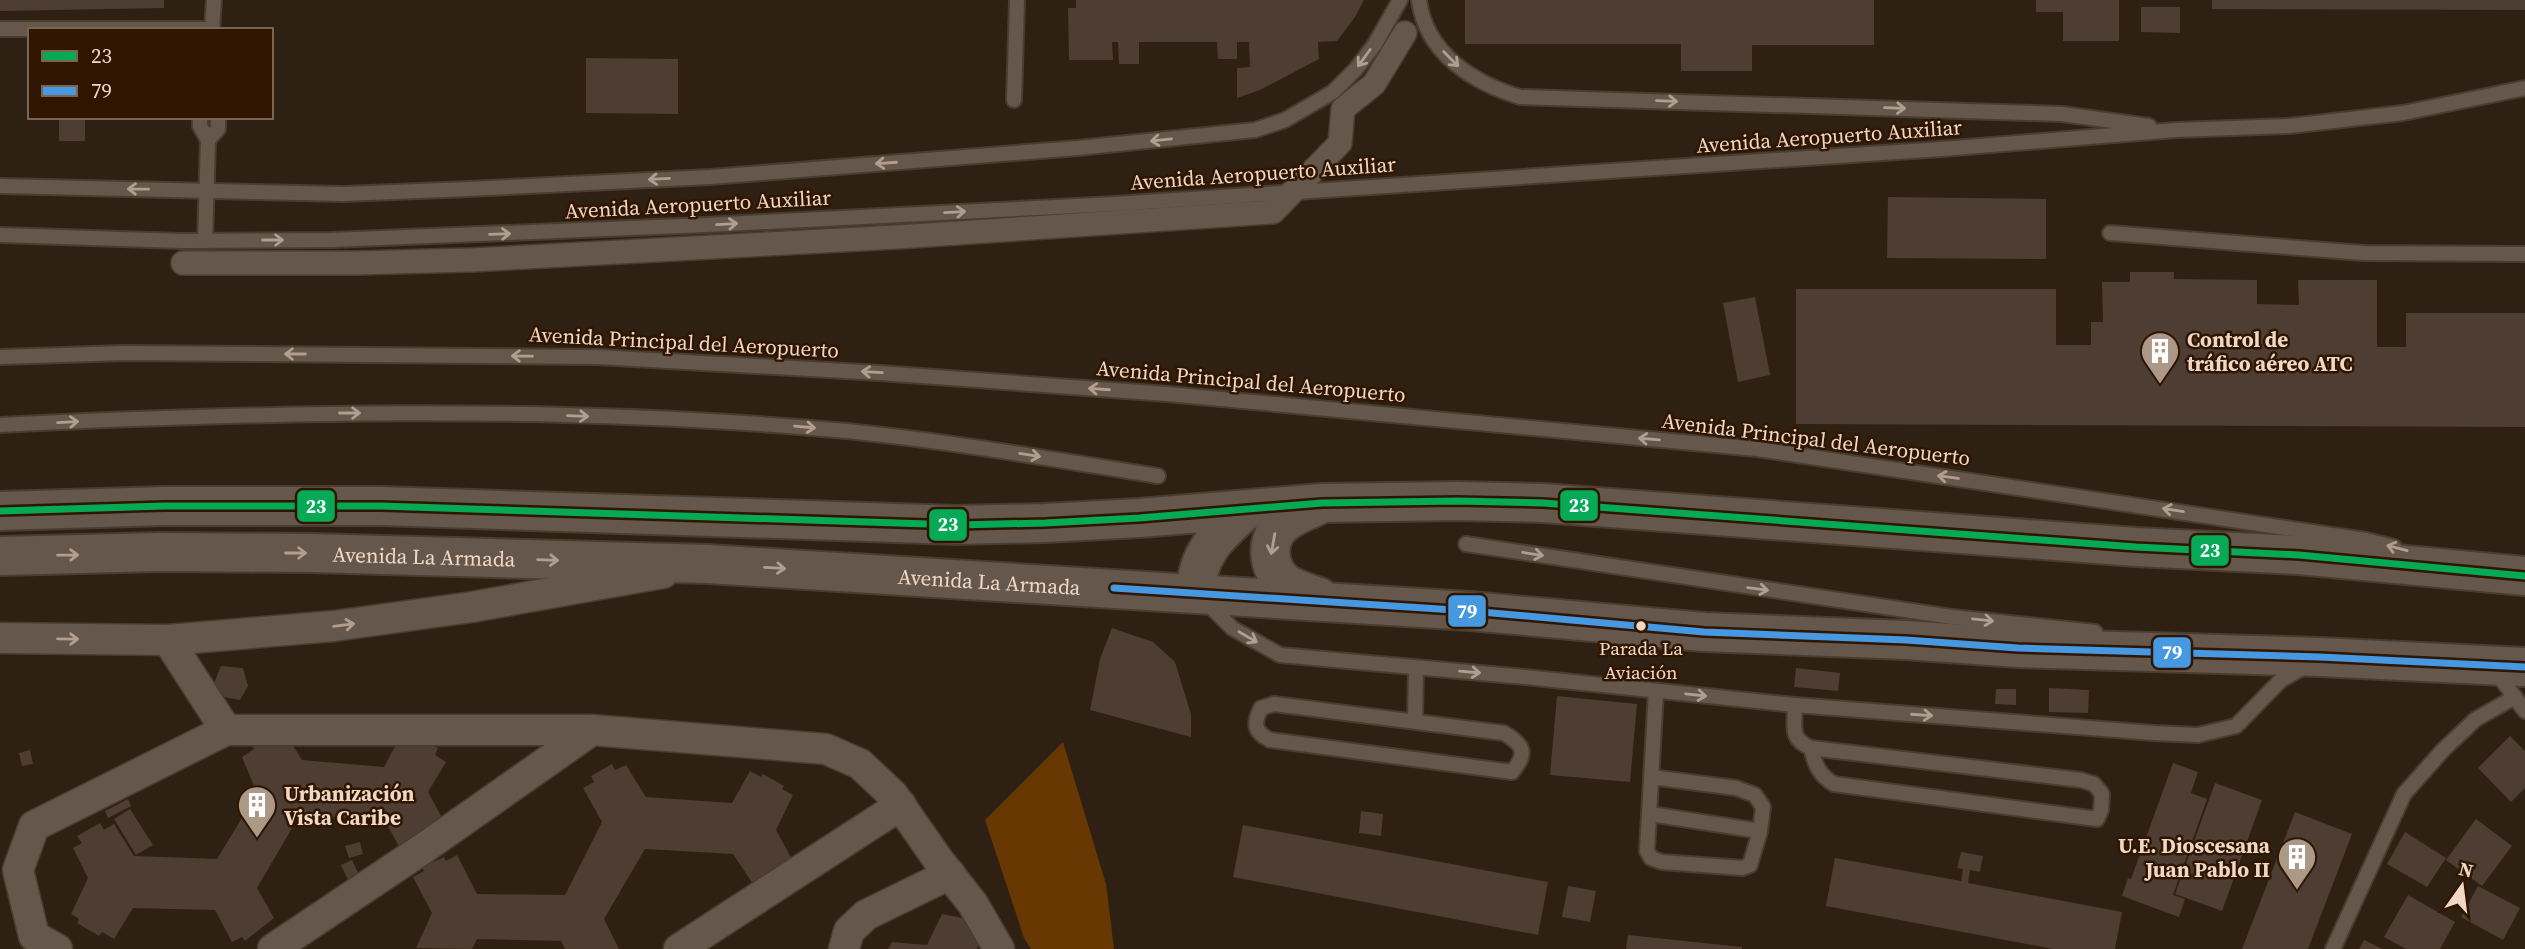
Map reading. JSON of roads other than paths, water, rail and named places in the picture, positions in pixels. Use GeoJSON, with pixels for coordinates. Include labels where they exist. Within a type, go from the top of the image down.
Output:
{"type":"FeatureCollection","features":[{"type":"Feature","properties":{"kind":"main road"},"geometry":{"type":"LineString","coordinates":[[1322,503],[1284,522],[1275,533],[1270,559],[1275,571],[1286,583],[1331,602]]}},
{"type":"Feature","properties":{"kind":"main road"},"geometry":{"type":"LineString","coordinates":[[0,511],[164,506],[381,506],[957,525],[1045,523],[1322,503],[1543,503],[2136,547],[2299,555],[2525,576]]}},
{"type":"Feature","properties":{"kind":"main road"},"geometry":{"type":"LineString","coordinates":[[1196,593],[1196,574],[1202,558],[1224,529],[1246,510]]}},
{"type":"Feature","properties":{"kind":"main road","name":"Avenida La Armada"},"geometry":{"type":"LineString","coordinates":[[0,556],[160,552],[312,553],[708,564],[1470,611],[1704,632],[1906,640],[2018,648],[2320,657],[2510,677]]}},
{"type":"Feature","properties":{"kind":"street"},"geometry":{"type":"LineString","coordinates":[[183,263],[471,260],[897,237],[1273,212],[1340,143],[1343,108],[1374,84],[1405,33]]}},
{"type":"Feature","properties":{"kind":"street"},"geometry":{"type":"LineString","coordinates":[[0,638],[168,640],[334,626],[472,607],[708,564]]}},
{"type":"Feature","properties":{"kind":"street"},"geometry":{"type":"LineString","coordinates":[[168,640],[226,730]]}},
{"type":"Feature","properties":{"kind":"street"},"geometry":{"type":"LineString","coordinates":[[57,949],[34,936],[18,870],[34,826],[226,730],[592,730],[826,749],[860,764],[901,805],[973,904],[999,949]]}},
{"type":"Feature","properties":{"kind":"street"},"geometry":{"type":"LineString","coordinates":[[273,949],[424,848],[592,730]]}},
{"type":"Feature","properties":{"kind":"street"},"geometry":{"type":"LineString","coordinates":[[679,949],[901,805]]}},
{"type":"Feature","properties":{"kind":"street"},"geometry":{"type":"LineString","coordinates":[[844,949],[849,931],[866,915],[950,874]]}},
{"type":"Feature","properties":{"kind":"lane"},"geometry":{"type":"LineString","coordinates":[[212,28],[214,0]]}},
{"type":"Feature","properties":{"kind":"lane"},"geometry":{"type":"LineString","coordinates":[[1014,100],[1017,0]]}},
{"type":"Feature","properties":{"kind":"lane","name":"Avenida Aeropuerto Auxiliar"},"geometry":{"type":"LineString","coordinates":[[0,186],[344,194],[709,177],[1079,148],[1255,130],[1285,120],[1333,92],[1356,69],[1400,0]]}},
{"type":"Feature","properties":{"kind":"lane"},"geometry":{"type":"LineString","coordinates":[[1419,0],[1434,40],[1447,58],[1468,75],[1493,89],[1520,97],[2063,114],[2176,130]]}},
{"type":"Feature","properties":{"kind":"lane"},"geometry":{"type":"LineString","coordinates":[[0,29],[28,29]]}},
{"type":"Feature","properties":{"kind":"lane","name":"Avenida Aeropuerto Auxiliar"},"geometry":{"type":"LineString","coordinates":[[0,235],[205,241],[331,240],[706,225],[1291,193],[1942,149],[2176,130],[2289,126],[2403,113],[2525,88]]}},
{"type":"Feature","properties":{"kind":"lane"},"geometry":{"type":"LineString","coordinates":[[200,119],[200,126],[208,140],[205,241]]}},
{"type":"Feature","properties":{"kind":"lane"},"geometry":{"type":"LineString","coordinates":[[208,140],[218,129],[218,119]]}},
{"type":"Feature","properties":{"kind":"lane"},"geometry":{"type":"LineString","coordinates":[[2110,233],[2363,253],[2525,254]]}},
{"type":"Feature","properties":{"kind":"lane","name":"Avenida Principal del Aeropuerto"},"geometry":{"type":"LineString","coordinates":[[0,357],[290,354],[598,357],[880,373],[1167,394],[1757,449],[2147,505],[2366,540],[2487,573]]}},
{"type":"Feature","properties":{"kind":"lane"},"geometry":{"type":"LineString","coordinates":[[0,425],[307,413],[523,414],[651,418],[801,427],[957,444],[1158,476]]}},
{"type":"Feature","properties":{"kind":"lane"},"geometry":{"type":"LineString","coordinates":[[1466,544],[1952,617],[2320,657]]}},
{"type":"Feature","properties":{"kind":"lane"},"geometry":{"type":"LineString","coordinates":[[1196,593],[1232,628],[1280,655],[1795,705],[2198,736],[2236,726],[2281,680],[2320,657]]}},
{"type":"Feature","properties":{"kind":"lane"},"geometry":{"type":"LineString","coordinates":[[1415,720],[1416,668]]}},
{"type":"Feature","properties":{"kind":"lane"},"geometry":{"type":"LineString","coordinates":[[2333,949],[2404,794],[2443,750],[2476,719],[2510,677],[2525,711]]}},
{"type":"Feature","properties":{"kind":"lane"},"geometry":{"type":"LineString","coordinates":[[1651,777],[1736,788],[1755,795],[1763,807],[1760,831],[1750,865],[1742,868],[1662,862],[1651,858],[1647,851],[1650,814],[1651,777],[1656,691]]}},
{"type":"Feature","properties":{"kind":"lane"},"geometry":{"type":"LineString","coordinates":[[1274,704],[1415,720],[1504,733],[1517,741],[1522,749],[1521,762],[1513,772],[1270,740],[1255,727],[1261,708],[1274,704]]}},
{"type":"Feature","properties":{"kind":"lane"},"geometry":{"type":"LineString","coordinates":[[1795,705],[1795,737],[1800,743],[1811,748],[2081,780],[2094,785],[2102,794],[2101,810],[2097,819],[1834,785],[1824,778],[1816,767],[1811,748]]}},
{"type":"Feature","properties":{"kind":"lane"},"geometry":{"type":"LineString","coordinates":[[1650,814],[1760,831]]}},
{"type":"Feature","properties":{"kind":"place","name":"Control de tráfico aéreo ATC"},"geometry":{"type":"Point","coordinates":[2160,385]}},
{"type":"Feature","properties":{"kind":"place","name":"Parada La Aviación"},"geometry":{"type":"Point","coordinates":[1641,626]}},
{"type":"Feature","properties":{"kind":"place","name":"Urbanización Vista Caribe"},"geometry":{"type":"Point","coordinates":[257,839]}},
{"type":"Feature","properties":{"kind":"place","name":"U.E. Dioscesana Juan Pablo II"},"geometry":{"type":"Point","coordinates":[2297,891]}}]}
